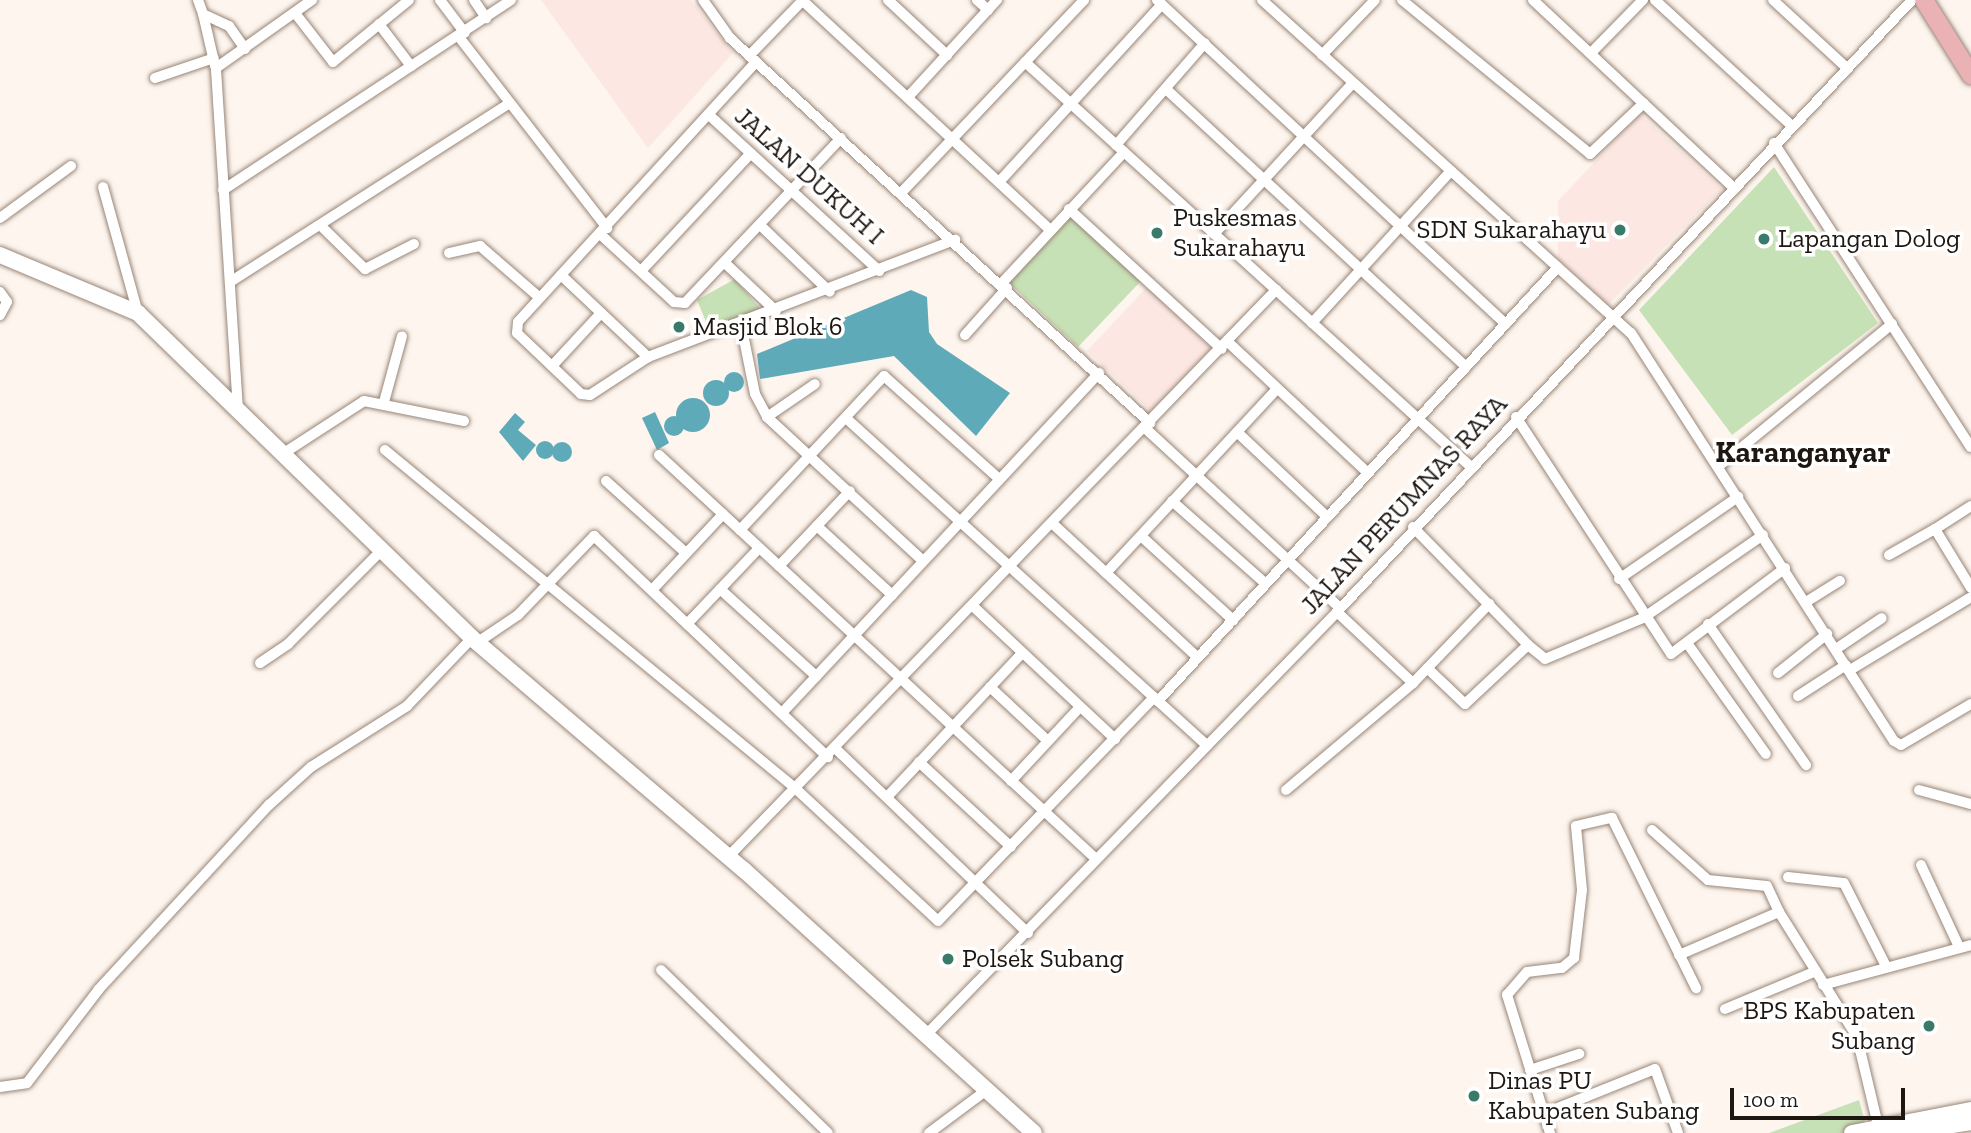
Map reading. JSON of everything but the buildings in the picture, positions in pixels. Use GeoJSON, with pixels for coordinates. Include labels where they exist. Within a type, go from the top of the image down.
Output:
{"type":"FeatureCollection","features":[{"type":"Feature","properties":{"kind":"main road"},"geometry":{"type":"LineString","coordinates":[[1924,0],[1971,75]]}},
{"type":"Feature","properties":{"kind":"street"},"geometry":{"type":"LineString","coordinates":[[198,0],[215,63],[238,410]]}},
{"type":"Feature","properties":{"kind":"street"},"geometry":{"type":"LineString","coordinates":[[155,78],[215,63],[245,49],[312,0]]}},
{"type":"Feature","properties":{"kind":"street"},"geometry":{"type":"LineString","coordinates":[[295,13],[333,62],[410,0]]}},
{"type":"Feature","properties":{"kind":"street"},"geometry":{"type":"LineString","coordinates":[[440,0],[510,103],[604,231],[641,271],[679,304],[725,263],[794,192],[841,138]]}},
{"type":"Feature","properties":{"kind":"street"},"geometry":{"type":"LineString","coordinates":[[474,0],[486,18]]}},
{"type":"Feature","properties":{"kind":"street"},"geometry":{"type":"LineString","coordinates":[[223,190],[462,35],[511,0]]}},
{"type":"Feature","properties":{"kind":"street"},"geometry":{"type":"LineString","coordinates":[[702,0],[752,59],[1099,373],[1197,476],[1287,559],[1413,683]]}},
{"type":"Feature","properties":{"kind":"street"},"geometry":{"type":"LineString","coordinates":[[954,240],[830,292],[648,357],[587,396],[515,329],[540,298],[709,115],[752,59],[803,0],[1050,230]]}},
{"type":"Feature","properties":{"kind":"street"},"geometry":{"type":"LineString","coordinates":[[888,0],[947,55]]}},
{"type":"Feature","properties":{"kind":"street"},"geometry":{"type":"LineString","coordinates":[[977,0],[988,10]]}},
{"type":"Feature","properties":{"kind":"street"},"geometry":{"type":"LineString","coordinates":[[908,97],[997,0]]}},
{"type":"Feature","properties":{"kind":"street"},"geometry":{"type":"LineString","coordinates":[[901,193],[1084,0]]}},
{"type":"Feature","properties":{"kind":"street"},"geometry":{"type":"LineString","coordinates":[[1262,0],[1631,333],[1897,744],[1971,705]]}},
{"type":"Feature","properties":{"kind":"street"},"geometry":{"type":"LineString","coordinates":[[1322,55],[1375,0]]}},
{"type":"Feature","properties":{"kind":"street"},"geometry":{"type":"LineString","coordinates":[[1402,0],[1590,154],[1644,103]]}},
{"type":"Feature","properties":{"kind":"street"},"geometry":{"type":"LineString","coordinates":[[1533,0],[1592,52],[1734,188]]}},
{"type":"Feature","properties":{"kind":"street"},"geometry":{"type":"LineString","coordinates":[[1592,52],[1643,0]]}},
{"type":"Feature","properties":{"kind":"street"},"geometry":{"type":"LineString","coordinates":[[1656,0],[1792,126]]}},
{"type":"Feature","properties":{"kind":"street"},"geometry":{"type":"LineString","coordinates":[[1773,0],[1847,68]]}},
{"type":"Feature","properties":{"kind":"street","name":"JALAN PERUMNAS RAYA"},"geometry":{"type":"LineString","coordinates":[[925,1036],[1339,610],[1611,314],[1912,0]]}},
{"type":"Feature","properties":{"kind":"street"},"geometry":{"type":"LineString","coordinates":[[999,182],[1160,2],[1506,324]]}},
{"type":"Feature","properties":{"kind":"street"},"geometry":{"type":"LineString","coordinates":[[203,14],[229,26],[245,49]]}},
{"type":"Feature","properties":{"kind":"street"},"geometry":{"type":"LineString","coordinates":[[379,24],[411,66]]}},
{"type":"Feature","properties":{"kind":"street"},"geometry":{"type":"LineString","coordinates":[[965,335],[1205,43]]}},
{"type":"Feature","properties":{"kind":"street"},"geometry":{"type":"LineString","coordinates":[[1025,62],[1470,466]]}},
{"type":"Feature","properties":{"kind":"street"},"geometry":{"type":"LineString","coordinates":[[1214,234],[1353,83]]}},
{"type":"Feature","properties":{"kind":"street"},"geometry":{"type":"LineString","coordinates":[[1166,89],[1466,367]]}},
{"type":"Feature","properties":{"kind":"street"},"geometry":{"type":"LineString","coordinates":[[230,282],[510,103]]}},
{"type":"Feature","properties":{"kind":"street","name":"JALAN DUKUH I"},"geometry":{"type":"LineString","coordinates":[[709,115],[879,271]]}},
{"type":"Feature","properties":{"kind":"street"},"geometry":{"type":"LineString","coordinates":[[1774,143],[1971,447]]}},
{"type":"Feature","properties":{"kind":"street"},"geometry":{"type":"LineString","coordinates":[[641,271],[751,153]]}},
{"type":"Feature","properties":{"kind":"street"},"geometry":{"type":"LineString","coordinates":[[0,218],[71,166]]}},
{"type":"Feature","properties":{"kind":"street"},"geometry":{"type":"LineString","coordinates":[[1312,323],[1451,171]]}},
{"type":"Feature","properties":{"kind":"street"},"geometry":{"type":"LineString","coordinates":[[103,187],[138,313]]}},
{"type":"Feature","properties":{"kind":"street"},"geometry":{"type":"LineString","coordinates":[[1069,209],[1277,389],[1367,472]]}},
{"type":"Feature","properties":{"kind":"street"},"geometry":{"type":"LineString","coordinates":[[321,226],[365,269],[414,244]]}},
{"type":"Feature","properties":{"kind":"street"},"geometry":{"type":"LineString","coordinates":[[761,226],[830,292]]}},
{"type":"Feature","properties":{"kind":"street"},"geometry":{"type":"LineString","coordinates":[[449,253],[480,246],[540,298]]}},
{"type":"Feature","properties":{"kind":"street"},"geometry":{"type":"LineString","coordinates":[[0,255],[65,286],[138,313],[284,453],[380,552],[475,640],[728,857],[1027,1132]]}},
{"type":"Feature","properties":{"kind":"street"},"geometry":{"type":"LineString","coordinates":[[725,263],[776,311]]}},
{"type":"Feature","properties":{"kind":"street"},"geometry":{"type":"LineString","coordinates":[[385,450],[550,582],[795,788],[938,921],[1198,658],[1558,267]]}},
{"type":"Feature","properties":{"kind":"street"},"geometry":{"type":"LineString","coordinates":[[561,275],[648,357]]}},
{"type":"Feature","properties":{"kind":"street"},"geometry":{"type":"LineString","coordinates":[[728,857],[975,608],[1276,290]]}},
{"type":"Feature","properties":{"kind":"street"},"geometry":{"type":"LineString","coordinates":[[0,292],[7,302],[0,315]]}},
{"type":"Feature","properties":{"kind":"street"},"geometry":{"type":"LineString","coordinates":[[552,366],[601,313]]}},
{"type":"Feature","properties":{"kind":"street"},"geometry":{"type":"LineString","coordinates":[[741,324],[755,394],[767,417],[923,561]]}},
{"type":"Feature","properties":{"kind":"street"},"geometry":{"type":"LineString","coordinates":[[1719,466],[1892,324]]}},
{"type":"Feature","properties":{"kind":"street"},"geometry":{"type":"LineString","coordinates":[[384,402],[402,336]]}},
{"type":"Feature","properties":{"kind":"street"},"geometry":{"type":"LineString","coordinates":[[782,713],[1099,373]]}},
{"type":"Feature","properties":{"kind":"street"},"geometry":{"type":"LineString","coordinates":[[740,530],[887,376],[999,480]]}},
{"type":"Feature","properties":{"kind":"street"},"geometry":{"type":"LineString","coordinates":[[767,417],[815,384]]}},
{"type":"Feature","properties":{"kind":"street"},"geometry":{"type":"LineString","coordinates":[[1106,573],[1277,389]]}},
{"type":"Feature","properties":{"kind":"street"},"geometry":{"type":"LineString","coordinates":[[284,453],[352,405],[384,402],[464,421]]}},
{"type":"Feature","properties":{"kind":"street"},"geometry":{"type":"LineString","coordinates":[[1516,417],[1643,618],[1671,654],[1785,568]]}},
{"type":"Feature","properties":{"kind":"street"},"geometry":{"type":"LineString","coordinates":[[847,419],[1207,745]]}},
{"type":"Feature","properties":{"kind":"street"},"geometry":{"type":"LineString","coordinates":[[1237,432],[1326,516]]}},
{"type":"Feature","properties":{"kind":"street"},"geometry":{"type":"LineString","coordinates":[[659,455],[1096,859]]}},
{"type":"Feature","properties":{"kind":"street"},"geometry":{"type":"LineString","coordinates":[[606,481],[686,554]]}},
{"type":"Feature","properties":{"kind":"street"},"geometry":{"type":"LineString","coordinates":[[779,566],[850,491]]}},
{"type":"Feature","properties":{"kind":"street"},"geometry":{"type":"LineString","coordinates":[[1619,579],[1738,497]]}},
{"type":"Feature","properties":{"kind":"street"},"geometry":{"type":"LineString","coordinates":[[1172,502],[1266,584]]}},
{"type":"Feature","properties":{"kind":"street"},"geometry":{"type":"LineString","coordinates":[[1889,555],[1971,506]]}},
{"type":"Feature","properties":{"kind":"street"},"geometry":{"type":"LineString","coordinates":[[652,590],[723,514]]}},
{"type":"Feature","properties":{"kind":"street"},"geometry":{"type":"LineString","coordinates":[[1053,524],[1198,658]]}},
{"type":"Feature","properties":{"kind":"street"},"geometry":{"type":"LineString","coordinates":[[817,526],[892,595]]}},
{"type":"Feature","properties":{"kind":"street"},"geometry":{"type":"LineString","coordinates":[[1413,527],[1528,645],[1545,659],[1643,618],[1763,535]]}},
{"type":"Feature","properties":{"kind":"street"},"geometry":{"type":"LineString","coordinates":[[1935,529],[1971,588]]}},
{"type":"Feature","properties":{"kind":"street"},"geometry":{"type":"LineString","coordinates":[[0,1087],[27,1083],[99,989],[269,805],[311,767],[407,706],[475,640],[550,582],[594,536],[782,713],[887,797],[1028,933]]}},
{"type":"Feature","properties":{"kind":"street"},"geometry":{"type":"LineString","coordinates":[[1141,536],[1233,620]]}},
{"type":"Feature","properties":{"kind":"street"},"geometry":{"type":"LineString","coordinates":[[687,624],[759,548]]}},
{"type":"Feature","properties":{"kind":"street"},"geometry":{"type":"LineString","coordinates":[[260,663],[288,645],[380,552]]}},
{"type":"Feature","properties":{"kind":"street"},"geometry":{"type":"LineString","coordinates":[[1807,602],[1840,581]]}},
{"type":"Feature","properties":{"kind":"street"},"geometry":{"type":"LineString","coordinates":[[720,589],[816,676]]}},
{"type":"Feature","properties":{"kind":"street"},"geometry":{"type":"LineString","coordinates":[[1798,695],[1971,597]]}},
{"type":"Feature","properties":{"kind":"street"},"geometry":{"type":"LineString","coordinates":[[1286,790],[1413,683],[1489,604]]}},
{"type":"Feature","properties":{"kind":"street"},"geometry":{"type":"LineString","coordinates":[[975,608],[1115,739]]}},
{"type":"Feature","properties":{"kind":"street"},"geometry":{"type":"LineString","coordinates":[[1836,649],[1882,618]]}},
{"type":"Feature","properties":{"kind":"street"},"geometry":{"type":"LineString","coordinates":[[1708,624],[1806,765]]}},
{"type":"Feature","properties":{"kind":"street"},"geometry":{"type":"LineString","coordinates":[[1778,673],[1827,634]]}},
{"type":"Feature","properties":{"kind":"street"},"geometry":{"type":"LineString","coordinates":[[1687,643],[1766,754]]}},
{"type":"Feature","properties":{"kind":"street"},"geometry":{"type":"LineString","coordinates":[[1427,668],[1465,704],[1528,645]]}},
{"type":"Feature","properties":{"kind":"street"},"geometry":{"type":"LineString","coordinates":[[887,797],[1023,653]]}},
{"type":"Feature","properties":{"kind":"street"},"geometry":{"type":"LineString","coordinates":[[990,687],[1048,741]]}},
{"type":"Feature","properties":{"kind":"street"},"geometry":{"type":"LineString","coordinates":[[1011,781],[1080,707]]}},
{"type":"Feature","properties":{"kind":"street"},"geometry":{"type":"LineString","coordinates":[[919,762],[1011,847]]}},
{"type":"Feature","properties":{"kind":"street"},"geometry":{"type":"LineString","coordinates":[[1919,790],[1971,804]]}},
{"type":"Feature","properties":{"kind":"street"},"geometry":{"type":"LineString","coordinates":[[1550,1133],[1548,1112],[1530,1070],[1507,995],[1527,972],[1562,968],[1574,958],[1582,890],[1576,826],[1612,818],[1696,988]]}},
{"type":"Feature","properties":{"kind":"street"},"geometry":{"type":"LineString","coordinates":[[1653,830],[1708,880],[1767,886],[1779,912],[1865,1055],[1878,1125]]}},
{"type":"Feature","properties":{"kind":"street"},"geometry":{"type":"LineString","coordinates":[[1921,865],[1959,947]]}},
{"type":"Feature","properties":{"kind":"street"},"geometry":{"type":"LineString","coordinates":[[1788,877],[1844,883],[1886,966]]}},
{"type":"Feature","properties":{"kind":"street"},"geometry":{"type":"LineString","coordinates":[[1679,955],[1779,912]]}},
{"type":"Feature","properties":{"kind":"street"},"geometry":{"type":"LineString","coordinates":[[1823,985],[1971,945]]}},
{"type":"Feature","properties":{"kind":"street"},"geometry":{"type":"LineString","coordinates":[[661,971],[828,1133]]}},
{"type":"Feature","properties":{"kind":"street"},"geometry":{"type":"LineString","coordinates":[[1725,1009],[1814,972]]}},
{"type":"Feature","properties":{"kind":"street"},"geometry":{"type":"LineString","coordinates":[[1530,1070],[1579,1054]]}},
{"type":"Feature","properties":{"kind":"street"},"geometry":{"type":"LineString","coordinates":[[1548,1112],[1655,1069],[1678,1133]]}},
{"type":"Feature","properties":{"kind":"street"},"geometry":{"type":"LineString","coordinates":[[929,1133],[984,1092]]}},
{"type":"Feature","properties":{"kind":"street"},"geometry":{"type":"LineString","coordinates":[[1852,1133],[1878,1125],[1971,1110]]}},
{"type":"Feature","properties":{"kind":"street"},"geometry":{"type":"LineString","coordinates":[[1901,1133],[1971,1122]]}},
{"type":"Feature","properties":{"kind":"shaded area"},"geometry":{"type":"Polygon","coordinates":[[[541,0],[691,0],[733,53],[648,148],[541,0]]]}},
{"type":"Feature","properties":{"kind":"shaded area","name":"SDN Sukarahayu"},"geometry":{"type":"Polygon","coordinates":[[[1640,114],[1722,189],[1608,305],[1558,259],[1558,201],[1640,114]]]}},
{"type":"Feature","properties":{"kind":"shaded area"},"geometry":{"type":"Polygon","coordinates":[[[1147,287],[1211,348],[1152,412],[1087,351],[1147,287]]]}},
{"type":"Feature","properties":{"kind":"green space","name":"Lapangan Dolog"},"geometry":{"type":"Polygon","coordinates":[[[1774,167],[1878,323],[1732,435],[1639,310],[1774,167]]]}},
{"type":"Feature","properties":{"kind":"green space"},"geometry":{"type":"Polygon","coordinates":[[[1069,214],[1141,281],[1078,347],[1007,281],[1069,214]]]}},
{"type":"Feature","properties":{"kind":"green space"},"geometry":{"type":"Polygon","coordinates":[[[735,279],[760,309],[709,329],[697,300],[735,279]]]}},
{"type":"Feature","properties":{"kind":"green space"},"geometry":{"type":"Polygon","coordinates":[[[1859,1100],[1868,1133],[1769,1133],[1859,1100]]]}},
{"type":"Feature","properties":{"kind":"water"},"geometry":{"type":"Polygon","coordinates":[[[911,290],[927,297],[929,332],[937,344],[1010,393],[976,436],[894,356],[760,379],[757,354],[911,290]]]}},
{"type":"Feature","properties":{"kind":"water"},"geometry":{"type":"Polygon","coordinates":[[[730,372],[738,372],[744,382],[738,392],[730,392],[724,386],[724,378],[730,372]]]}},
{"type":"Feature","properties":{"kind":"water"},"geometry":{"type":"Polygon","coordinates":[[[716,380],[725,384],[729,393],[725,402],[716,406],[707,402],[703,393],[707,384],[716,380]]]}},
{"type":"Feature","properties":{"kind":"water"},"geometry":{"type":"Polygon","coordinates":[[[693,398],[705,403],[710,415],[705,427],[693,432],[681,427],[676,415],[681,403],[693,398]]]}},
{"type":"Feature","properties":{"kind":"water"},"geometry":{"type":"Polygon","coordinates":[[[655,412],[669,443],[657,450],[642,418],[655,412]]]}},
{"type":"Feature","properties":{"kind":"water"},"geometry":{"type":"Polygon","coordinates":[[[515,413],[525,422],[518,430],[536,445],[523,461],[499,432],[515,413]]]}},
{"type":"Feature","properties":{"kind":"water"},"geometry":{"type":"Polygon","coordinates":[[[670,416],[678,416],[684,426],[678,436],[670,436],[664,430],[664,422],[670,416]]]}},
{"type":"Feature","properties":{"kind":"water"},"geometry":{"type":"Polygon","coordinates":[[[545,441],[551,444],[554,450],[551,456],[545,459],[539,456],[536,450],[539,444],[545,441]]]}},
{"type":"Feature","properties":{"kind":"water"},"geometry":{"type":"Polygon","coordinates":[[[558,442],[566,442],[572,452],[566,462],[558,462],[552,456],[552,448],[558,442]]]}},
{"type":"Feature","properties":{"kind":"place","name":"SDN Sukarahayu"},"geometry":{"type":"Point","coordinates":[1620,230]}},
{"type":"Feature","properties":{"kind":"place","name":"Puskesmas Sukarahayu"},"geometry":{"type":"Point","coordinates":[1157,233]}},
{"type":"Feature","properties":{"kind":"place","name":"Lapangan Dolog"},"geometry":{"type":"Point","coordinates":[1764,239]}},
{"type":"Feature","properties":{"kind":"place","name":"Masjid Blok 6"},"geometry":{"type":"Point","coordinates":[679,327]}},
{"type":"Feature","properties":{"kind":"place","name":"Polsek Subang"},"geometry":{"type":"Point","coordinates":[948,959]}},
{"type":"Feature","properties":{"kind":"place","name":"BPS Kabupaten Subang"},"geometry":{"type":"Point","coordinates":[1929,1026]}},
{"type":"Feature","properties":{"kind":"place","name":"Dinas PU Kabupaten Subang"},"geometry":{"type":"Point","coordinates":[1474,1096]}},
{"type":"Feature","properties":{"kind":"district","name":"Karanganyar"},"geometry":{"type":"Point","coordinates":[1803,452]}}]}
